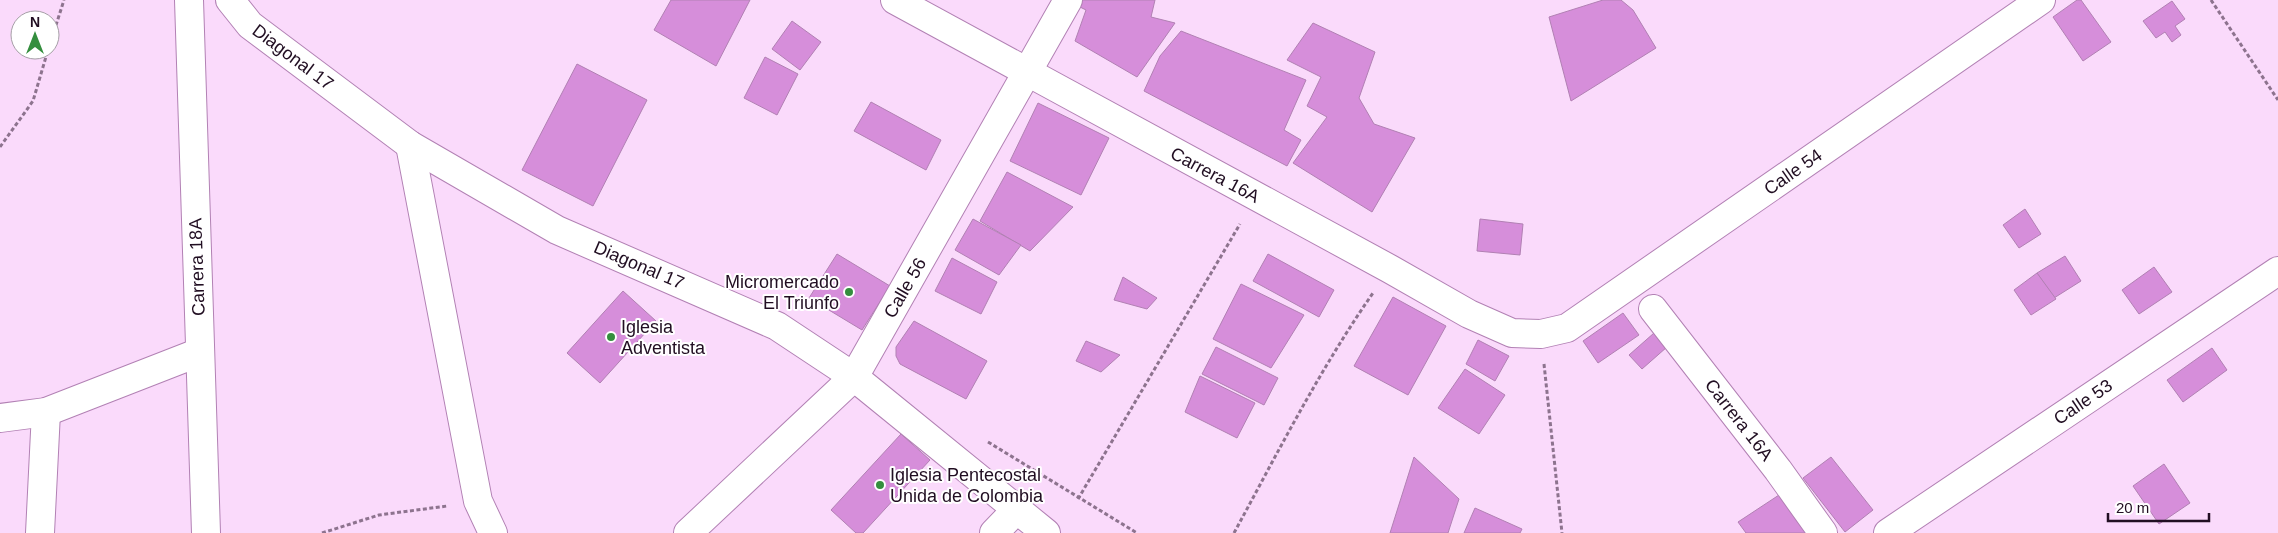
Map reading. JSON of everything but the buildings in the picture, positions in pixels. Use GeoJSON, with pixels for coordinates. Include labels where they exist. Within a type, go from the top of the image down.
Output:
{"type":"FeatureCollection","features":[{"type":"Feature","properties":{"kind":"street","name":"Carrera 18A"},"geometry":{"type":"LineString","coordinates":[[189,0],[206,533]]}},
{"type":"Feature","properties":{"kind":"street","name":"Diagonal 17"},"geometry":{"type":"LineString","coordinates":[[230,0],[250,25],[410,146],[556,230],[777,326],[854,377],[1046,533]]}},
{"type":"Feature","properties":{"kind":"street","name":"Carrera 16A"},"geometry":{"type":"LineString","coordinates":[[894,0],[1027,74],[1390,269],[1469,314],[1512,333],[1541,334]]}},
{"type":"Feature","properties":{"kind":"street","name":"Calle 56"},"geometry":{"type":"LineString","coordinates":[[688,533],[854,377],[1068,0]]}},
{"type":"Feature","properties":{"kind":"street","name":"Calle 54"},"geometry":{"type":"LineString","coordinates":[[1541,334],[1567,328],[2041,0]]}},
{"type":"Feature","properties":{"kind":"street"},"geometry":{"type":"LineString","coordinates":[[410,146],[478,501],[493,533]]}},
{"type":"Feature","properties":{"kind":"street","name":"Calle 53"},"geometry":{"type":"LineString","coordinates":[[1888,533],[2278,271]]}},
{"type":"Feature","properties":{"kind":"street","name":"Carrera 16A"},"geometry":{"type":"LineString","coordinates":[[1653,309],[1778,470],[1822,533]]}},
{"type":"Feature","properties":{"kind":"street"},"geometry":{"type":"LineString","coordinates":[[0,418],[46,412],[200,352]]}},
{"type":"Feature","properties":{"kind":"street"},"geometry":{"type":"LineString","coordinates":[[40,533],[46,412]]}},
{"type":"Feature","properties":{"kind":"street"},"geometry":{"type":"LineString","coordinates":[[994,533],[1017,509]]}},
{"type":"Feature","properties":{"kind":"path"},"geometry":{"type":"LineString","coordinates":[[60,13],[64,0]]}},
{"type":"Feature","properties":{"kind":"path"},"geometry":{"type":"LineString","coordinates":[[2211,0],[2278,100]]}},
{"type":"Feature","properties":{"kind":"path"},"geometry":{"type":"LineString","coordinates":[[0,147],[32,101],[45,60]]}},
{"type":"Feature","properties":{"kind":"path"},"geometry":{"type":"LineString","coordinates":[[1078,499],[1256,197]]}},
{"type":"Feature","properties":{"kind":"path"},"geometry":{"type":"LineString","coordinates":[[1234,533],[1347,332],[1390,269]]}},
{"type":"Feature","properties":{"kind":"path"},"geometry":{"type":"LineString","coordinates":[[1541,334],[1562,533]]}},
{"type":"Feature","properties":{"kind":"path"},"geometry":{"type":"LineString","coordinates":[[980,438],[1136,533]]}},
{"type":"Feature","properties":{"kind":"path"},"geometry":{"type":"LineString","coordinates":[[322,533],[379,515],[478,501]]}},
{"type":"Feature","properties":{"kind":"place","name":"Micromercado El Triunfo"},"geometry":{"type":"Point","coordinates":[849,292]}},
{"type":"Feature","properties":{"kind":"place","name":"Iglesia Adventista"},"geometry":{"type":"Point","coordinates":[611,337]}},
{"type":"Feature","properties":{"kind":"place","name":"Iglesia Pentecostal Unida de Colombia"},"geometry":{"type":"Point","coordinates":[880,485]}}]}
